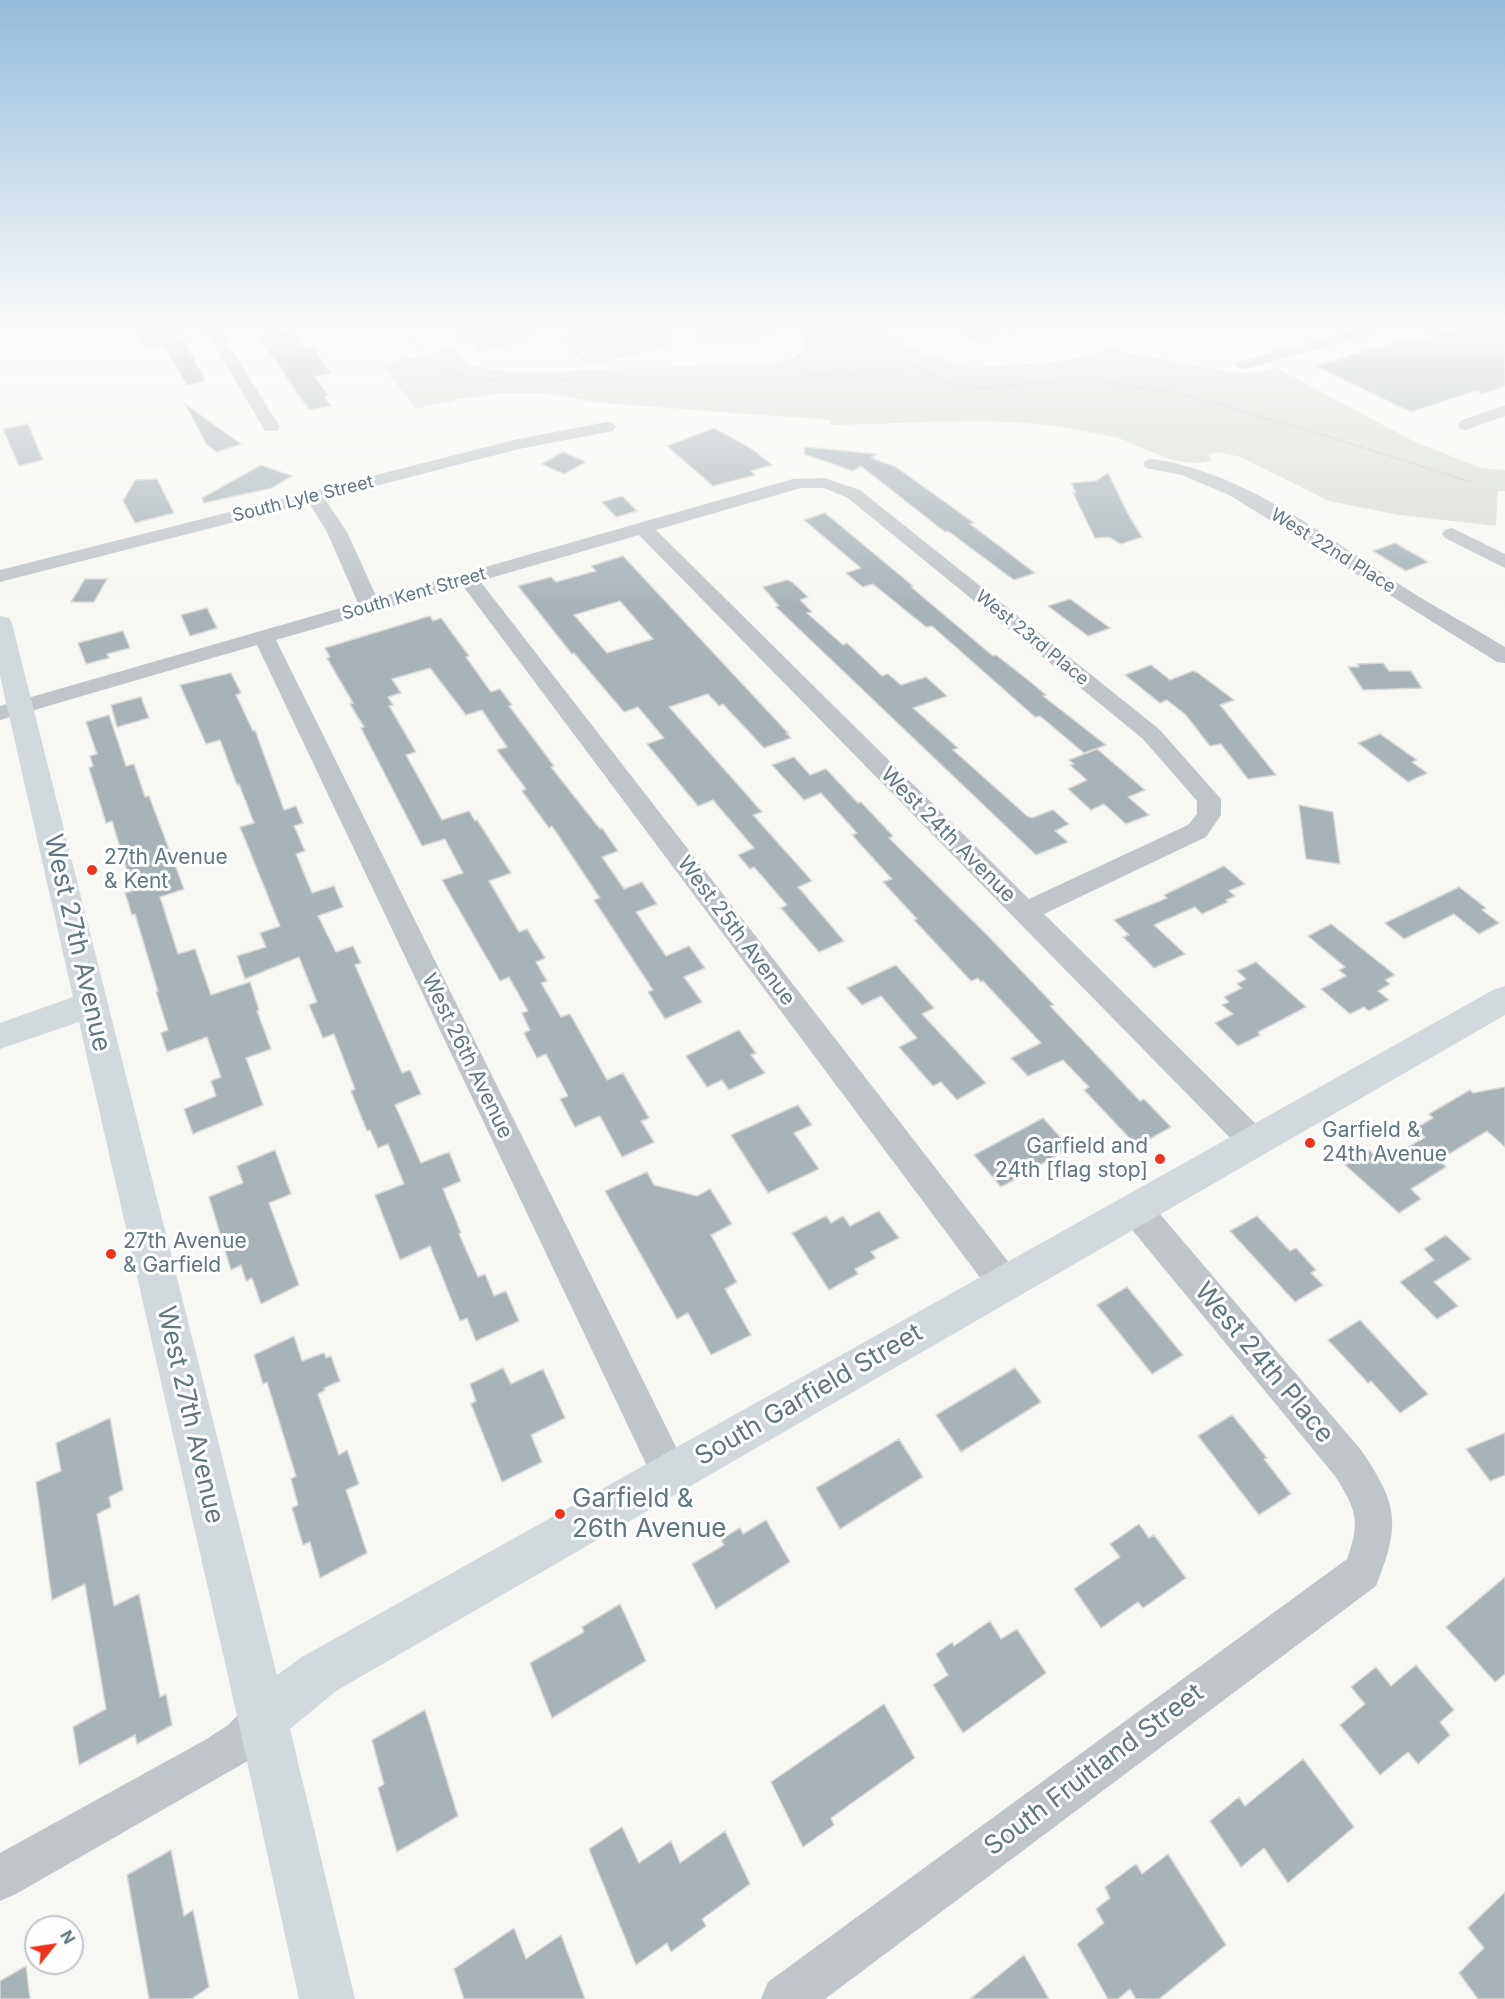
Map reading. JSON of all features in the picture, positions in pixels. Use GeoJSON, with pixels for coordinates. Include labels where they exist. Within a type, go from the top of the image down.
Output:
{"type":"FeatureCollection","features":[{"type":"Feature","properties":{"kind":"main road","name":"West 27th Avenue"},"geometry":{"type":"LineString","coordinates":[[0,622],[10,710],[92,1004],[263,1720],[327,1999]]}},
{"type":"Feature","properties":{"kind":"main road","name":"South Garfield Street"},"geometry":{"type":"LineString","coordinates":[[263,1720],[290,1695],[319,1674],[1505,999]]}},
{"type":"Feature","properties":{"kind":"main road"},"geometry":{"type":"LineString","coordinates":[[0,1036],[92,1004]]}},
{"type":"Feature","properties":{"kind":"street"},"geometry":{"type":"LineString","coordinates":[[266,419],[271,427]]}},
{"type":"Feature","properties":{"kind":"street"},"geometry":{"type":"LineString","coordinates":[[1467,425],[1481,419]]}},
{"type":"Feature","properties":{"kind":"street","name":"South Lyle Street"},"geometry":{"type":"LineString","coordinates":[[0,576],[518,444],[607,427]]}},
{"type":"Feature","properties":{"kind":"street","name":"West 22nd Place"},"geometry":{"type":"LineString","coordinates":[[1152,464],[1172,465],[1195,471],[1221,483],[1330,548],[1405,597],[1479,638],[1505,657]]}},
{"type":"Feature","properties":{"kind":"street","name":"South Kent Street"},"geometry":{"type":"LineString","coordinates":[[10,710],[793,484],[808,481],[830,483]]}},
{"type":"Feature","properties":{"kind":"street","name":"West 23rd Place"},"geometry":{"type":"LineString","coordinates":[[830,483],[854,494],[1151,734],[1209,799],[1209,815],[1197,831],[1024,912]]}},
{"type":"Feature","properties":{"kind":"street"},"geometry":{"type":"LineString","coordinates":[[315,497],[337,532],[370,606]]}},
{"type":"Feature","properties":{"kind":"street","name":"West 24th Avenue"},"geometry":{"type":"LineString","coordinates":[[642,528],[1254,1142]]}},
{"type":"Feature","properties":{"kind":"street"},"geometry":{"type":"LineString","coordinates":[[1452,534],[1505,562]]}},
{"type":"Feature","properties":{"kind":"street","name":"West 25th Avenue"},"geometry":{"type":"LineString","coordinates":[[467,578],[1005,1284]]}},
{"type":"Feature","properties":{"kind":"street","name":"West 26th Avenue"},"geometry":{"type":"LineString","coordinates":[[264,637],[670,1474]]}},
{"type":"Feature","properties":{"kind":"street","name":"West 24th Place"},"geometry":{"type":"LineString","coordinates":[[1136,1210],[1348,1463],[1370,1496],[1376,1524]]}},
{"type":"Feature","properties":{"kind":"street","name":"South Fruitland Street"},"geometry":{"type":"LineString","coordinates":[[785,1999],[1362,1572],[1373,1543],[1376,1524]]}},
{"type":"Feature","properties":{"kind":"street","name":"South Garfield Street"},"geometry":{"type":"LineString","coordinates":[[0,1878],[220,1755],[243,1740],[263,1720]]}},
{"type":"Feature","properties":{"kind":"path"},"geometry":{"type":"LineString","coordinates":[[1270,419],[1474,483]]}},
{"type":"Feature","properties":{"kind":"shaded area"},"geometry":{"type":"Polygon","coordinates":[[[819,419],[1373,419],[1413,441],[1481,468],[1505,470],[1505,491],[1498,491],[1496,526],[1399,515],[1329,501],[1241,457],[1218,452],[1208,455],[1212,460],[1189,463],[1165,457],[1117,438],[1054,426],[991,421],[831,425],[829,420],[819,419]]]}},
{"type":"Feature","properties":{"kind":"building"},"geometry":{"type":"Polygon","coordinates":[[[193,419],[206,419],[241,444],[217,452],[207,445],[193,419]]]}},
{"type":"Feature","properties":{"kind":"building"},"geometry":{"type":"Polygon","coordinates":[[[28,424],[43,460],[19,466],[3,429],[28,424]]]}},
{"type":"Feature","properties":{"kind":"building"},"geometry":{"type":"Polygon","coordinates":[[[714,428],[752,449],[772,465],[751,471],[755,475],[713,486],[667,446],[714,428]]]}},
{"type":"Feature","properties":{"kind":"building"},"geometry":{"type":"Polygon","coordinates":[[[805,447],[877,454],[871,458],[896,467],[974,523],[970,524],[1035,573],[1014,580],[948,531],[945,532],[861,466],[853,471],[804,454],[805,447]]]}},
{"type":"Feature","properties":{"kind":"building"},"geometry":{"type":"Polygon","coordinates":[[[563,452],[586,462],[564,474],[541,464],[563,452]]]}},
{"type":"Feature","properties":{"kind":"building"},"geometry":{"type":"Polygon","coordinates":[[[261,465],[292,476],[272,488],[204,503],[202,498],[261,465]]]}},
{"type":"Feature","properties":{"kind":"building"},"geometry":{"type":"Polygon","coordinates":[[[1108,473],[1142,537],[1121,544],[1109,537],[1095,538],[1073,493],[1076,493],[1071,483],[1096,481],[1108,473]]]}},
{"type":"Feature","properties":{"kind":"building"},"geometry":{"type":"Polygon","coordinates":[[[157,479],[174,513],[135,523],[123,501],[135,480],[157,479]]]}},
{"type":"Feature","properties":{"kind":"building"},"geometry":{"type":"Polygon","coordinates":[[[622,496],[637,511],[616,517],[602,502],[622,496]]]}},
{"type":"Feature","properties":{"kind":"building"},"geometry":{"type":"Polygon","coordinates":[[[825,513],[993,656],[996,655],[1028,680],[1046,695],[1043,696],[1106,745],[1084,753],[1040,716],[1035,717],[932,626],[926,627],[873,584],[863,587],[846,573],[861,568],[804,520],[825,513]]]}},
{"type":"Feature","properties":{"kind":"building"},"geometry":{"type":"Polygon","coordinates":[[[1395,543],[1428,562],[1406,571],[1373,551],[1395,543]]]}},
{"type":"Feature","properties":{"kind":"building"},"geometry":{"type":"Polygon","coordinates":[[[623,556],[788,733],[786,733],[791,738],[764,748],[723,704],[719,706],[708,694],[669,707],[762,812],[753,815],[812,881],[798,887],[844,941],[819,952],[781,908],[787,905],[754,867],[750,869],[738,855],[754,848],[713,800],[698,806],[647,744],[664,738],[638,707],[624,712],[574,653],[572,654],[518,586],[551,577],[556,582],[596,571],[591,566],[623,556]],[[620,601],[574,615],[607,653],[653,639],[620,601]]]}},
{"type":"Feature","properties":{"kind":"building"},"geometry":{"type":"Polygon","coordinates":[[[85,579],[107,579],[94,602],[71,602],[85,579]]]}},
{"type":"Feature","properties":{"kind":"building"},"geometry":{"type":"Polygon","coordinates":[[[787,580],[808,597],[800,600],[812,612],[807,613],[843,645],[847,643],[882,676],[888,674],[901,685],[926,677],[947,696],[913,708],[958,748],[953,750],[1027,816],[1032,818],[1053,810],[1069,824],[1055,831],[1068,842],[1036,855],[776,607],[779,606],[763,587],[787,580]]]}},
{"type":"Feature","properties":{"kind":"building"},"geometry":{"type":"Polygon","coordinates":[[[1070,599],[1110,628],[1088,636],[1048,606],[1070,599]]]}},
{"type":"Feature","properties":{"kind":"building"},"geometry":{"type":"Polygon","coordinates":[[[207,608],[217,628],[190,636],[181,615],[207,608]]]}},
{"type":"Feature","properties":{"kind":"building"},"geometry":{"type":"Polygon","coordinates":[[[430,616],[433,621],[441,618],[469,656],[466,657],[491,692],[500,689],[512,705],[509,706],[554,766],[551,767],[600,829],[602,828],[618,851],[602,857],[624,889],[642,882],[657,904],[636,912],[666,956],[689,946],[705,968],[684,977],[702,1002],[665,1019],[648,992],[653,990],[594,900],[600,898],[552,826],[549,828],[522,791],[526,789],[497,750],[507,747],[482,710],[466,715],[430,668],[392,679],[401,693],[388,697],[393,705],[389,706],[416,752],[406,755],[442,820],[469,811],[475,821],[477,820],[511,873],[489,881],[519,932],[527,929],[545,958],[536,962],[547,981],[541,983],[561,1017],[570,1014],[607,1080],[623,1073],[649,1118],[641,1121],[654,1142],[622,1157],[600,1116],[575,1127],[560,1099],[568,1096],[546,1054],[537,1058],[524,1033],[530,1030],[522,1013],[528,1011],[509,977],[500,981],[442,880],[463,873],[445,839],[422,846],[361,728],[364,727],[350,704],[353,703],[327,658],[330,657],[325,648],[430,616]]]}},
{"type":"Feature","properties":{"kind":"building"},"geometry":{"type":"Polygon","coordinates":[[[123,631],[130,648],[107,654],[109,658],[86,664],[78,643],[123,631]]]}},
{"type":"Feature","properties":{"kind":"building"},"geometry":{"type":"Polygon","coordinates":[[[1383,663],[1389,671],[1411,671],[1422,688],[1363,690],[1348,667],[1359,667],[1357,664],[1383,663]]]}},
{"type":"Feature","properties":{"kind":"building"},"geometry":{"type":"Polygon","coordinates":[[[1151,665],[1170,680],[1193,671],[1198,673],[1234,700],[1220,705],[1276,775],[1248,779],[1221,744],[1210,746],[1186,715],[1167,700],[1160,703],[1125,675],[1151,665]]]}},
{"type":"Feature","properties":{"kind":"building"},"geometry":{"type":"Polygon","coordinates":[[[231,673],[241,693],[236,695],[253,731],[255,730],[284,810],[296,806],[303,823],[294,826],[305,851],[296,854],[312,893],[334,886],[343,907],[318,916],[336,952],[353,946],[361,963],[355,965],[402,1073],[410,1070],[421,1094],[395,1105],[421,1163],[449,1152],[461,1181],[443,1189],[461,1233],[459,1234],[478,1277],[485,1274],[494,1296],[506,1291],[519,1321],[476,1341],[467,1318],[460,1321],[430,1246],[400,1260],[375,1195],[404,1184],[388,1144],[378,1148],[370,1130],[367,1131],[351,1091],[355,1089],[334,1034],[323,1038],[309,1005],[317,1002],[299,957],[245,979],[237,956],[266,947],[260,933],[280,926],[240,827],[254,823],[239,784],[237,785],[220,740],[206,744],[180,685],[231,673]]]}},
{"type":"Feature","properties":{"kind":"building"},"geometry":{"type":"Polygon","coordinates":[[[141,697],[149,718],[117,727],[111,705],[141,697]]]}},
{"type":"Feature","properties":{"kind":"building"},"geometry":{"type":"Polygon","coordinates":[[[109,715],[126,766],[134,764],[145,797],[149,796],[184,889],[160,897],[178,954],[195,949],[211,995],[250,982],[259,1010],[257,1011],[271,1049],[246,1058],[263,1105],[193,1134],[184,1109],[216,1096],[211,1081],[221,1077],[207,1037],[167,1052],[161,1033],[168,1030],[135,914],[132,915],[125,893],[132,891],[126,867],[112,821],[106,823],[89,768],[93,766],[90,756],[97,754],[86,722],[109,715]]]}},
{"type":"Feature","properties":{"kind":"building"},"geometry":{"type":"Polygon","coordinates":[[[1380,734],[1417,760],[1412,762],[1427,773],[1408,782],[1358,743],[1380,734]]]}},
{"type":"Feature","properties":{"kind":"building"},"geometry":{"type":"Polygon","coordinates":[[[1097,749],[1145,790],[1128,797],[1149,815],[1126,824],[1104,804],[1091,810],[1068,789],[1087,780],[1070,765],[1074,764],[1069,760],[1097,749]]]}},
{"type":"Feature","properties":{"kind":"building"},"geometry":{"type":"Polygon","coordinates":[[[794,757],[810,775],[826,769],[858,803],[861,802],[893,836],[889,838],[1054,1005],[1050,1006],[1140,1101],[1144,1099],[1171,1127],[1137,1146],[1084,1090],[1089,1087],[1063,1060],[1028,1076],[1011,1058],[1041,1043],[983,981],[981,982],[978,978],[971,981],[914,920],[917,919],[883,882],[892,879],[852,835],[857,833],[821,793],[804,800],[772,765],[794,757]]]}},
{"type":"Feature","properties":{"kind":"building"},"geometry":{"type":"Polygon","coordinates":[[[1299,805],[1333,812],[1340,864],[1306,859],[1299,805]]]}},
{"type":"Feature","properties":{"kind":"building"},"geometry":{"type":"Polygon","coordinates":[[[1224,866],[1245,884],[1229,891],[1235,896],[1226,900],[1228,902],[1202,914],[1195,907],[1154,925],[1185,954],[1154,968],[1123,937],[1129,935],[1114,920],[1167,898],[1164,895],[1224,866]]]}},
{"type":"Feature","properties":{"kind":"building"},"geometry":{"type":"Polygon","coordinates":[[[1459,887],[1486,908],[1482,910],[1499,923],[1479,934],[1454,914],[1404,939],[1385,923],[1459,887]]]}},
{"type":"Feature","properties":{"kind":"building"},"geometry":{"type":"Polygon","coordinates":[[[1331,924],[1395,975],[1385,980],[1390,984],[1378,991],[1389,1000],[1369,1011],[1364,1007],[1350,1014],[1321,989],[1346,976],[1339,970],[1345,967],[1308,936],[1331,924]]]}},
{"type":"Feature","properties":{"kind":"building"},"geometry":{"type":"Polygon","coordinates":[[[1256,962],[1306,1007],[1258,1032],[1260,1035],[1238,1046],[1215,1023],[1233,1014],[1222,1005],[1229,1002],[1224,997],[1242,988],[1237,984],[1246,979],[1237,971],[1256,962]]]}},
{"type":"Feature","properties":{"kind":"building"},"geometry":{"type":"Polygon","coordinates":[[[896,965],[934,1008],[922,1014],[986,1083],[957,1100],[941,1082],[933,1086],[899,1047],[917,1038],[881,996],[862,1005],[847,988],[896,965]]]}},
{"type":"Feature","properties":{"kind":"building"},"geometry":{"type":"Polygon","coordinates":[[[739,1030],[756,1053],[751,1055],[765,1073],[729,1090],[722,1080],[707,1087],[686,1056],[739,1030]]]}},
{"type":"Feature","properties":{"kind":"building"},"geometry":{"type":"Polygon","coordinates":[[[1505,1087],[1505,1147],[1487,1131],[1439,1160],[1446,1167],[1411,1189],[1421,1199],[1399,1213],[1345,1165],[1369,1150],[1382,1163],[1425,1137],[1416,1128],[1433,1118],[1429,1114],[1470,1090],[1473,1093],[1505,1087]]]}},
{"type":"Feature","properties":{"kind":"building"},"geometry":{"type":"Polygon","coordinates":[[[798,1105],[812,1125],[794,1133],[819,1169],[768,1193],[731,1135],[798,1105]]]}},
{"type":"Feature","properties":{"kind":"building"},"geometry":{"type":"Polygon","coordinates":[[[1043,1118],[1070,1148],[1001,1187],[974,1155],[1043,1118]]]}},
{"type":"Feature","properties":{"kind":"building"},"geometry":{"type":"Polygon","coordinates":[[[275,1150],[291,1194],[269,1203],[299,1285],[261,1304],[252,1278],[246,1281],[241,1265],[231,1270],[209,1197],[243,1183],[237,1166],[275,1150]]]}},
{"type":"Feature","properties":{"kind":"building"},"geometry":{"type":"Polygon","coordinates":[[[647,1172],[654,1185],[697,1196],[710,1189],[732,1224],[711,1235],[737,1282],[725,1289],[751,1335],[711,1355],[688,1313],[677,1319],[605,1191],[647,1172]]]}},
{"type":"Feature","properties":{"kind":"building"},"geometry":{"type":"Polygon","coordinates":[[[879,1211],[899,1238],[871,1252],[876,1258],[855,1269],[858,1274],[829,1290],[792,1233],[826,1216],[831,1223],[843,1216],[850,1226],[879,1211]]]}},
{"type":"Feature","properties":{"kind":"building"},"geometry":{"type":"Polygon","coordinates":[[[1257,1216],[1290,1251],[1296,1248],[1316,1270],[1311,1273],[1323,1285],[1295,1302],[1230,1231],[1257,1216]]]}},
{"type":"Feature","properties":{"kind":"building"},"geometry":{"type":"Polygon","coordinates":[[[1446,1235],[1471,1259],[1434,1282],[1458,1306],[1437,1319],[1400,1282],[1434,1260],[1424,1249],[1446,1235]]]}},
{"type":"Feature","properties":{"kind":"building"},"geometry":{"type":"Polygon","coordinates":[[[1127,1287],[1183,1355],[1152,1374],[1097,1305],[1127,1287]]]}},
{"type":"Feature","properties":{"kind":"building"},"geometry":{"type":"Polygon","coordinates":[[[1360,1320],[1428,1394],[1400,1413],[1371,1381],[1368,1383],[1328,1340],[1360,1320]]]}},
{"type":"Feature","properties":{"kind":"building"},"geometry":{"type":"Polygon","coordinates":[[[294,1336],[302,1361],[324,1353],[326,1358],[331,1356],[340,1381],[324,1388],[325,1390],[318,1394],[339,1455],[347,1450],[359,1484],[346,1490],[367,1553],[320,1578],[310,1542],[303,1545],[292,1508],[298,1505],[291,1479],[296,1476],[267,1382],[263,1384],[254,1355],[294,1336]]]}},
{"type":"Feature","properties":{"kind":"building"},"geometry":{"type":"Polygon","coordinates":[[[503,1368],[511,1384],[543,1369],[565,1418],[531,1435],[542,1462],[502,1482],[471,1404],[476,1401],[470,1384],[503,1368]]]}},
{"type":"Feature","properties":{"kind":"building"},"geometry":{"type":"Polygon","coordinates":[[[1015,1368],[1041,1402],[961,1452],[936,1415],[1015,1368]]]}},
{"type":"Feature","properties":{"kind":"building"},"geometry":{"type":"Polygon","coordinates":[[[1232,1415],[1267,1458],[1264,1459],[1291,1494],[1259,1515],[1198,1436],[1232,1415]]]}},
{"type":"Feature","properties":{"kind":"building"},"geometry":{"type":"Polygon","coordinates":[[[110,1418],[123,1490],[109,1497],[111,1507],[97,1514],[114,1606],[139,1594],[160,1697],[166,1694],[172,1725],[137,1744],[135,1735],[79,1765],[73,1727],[106,1709],[85,1584],[52,1600],[36,1482],[61,1471],[56,1443],[110,1418]]]}},
{"type":"Feature","properties":{"kind":"building"},"geometry":{"type":"Polygon","coordinates":[[[1505,1433],[1505,1475],[1490,1481],[1466,1449],[1505,1433]]]}},
{"type":"Feature","properties":{"kind":"building"},"geometry":{"type":"Polygon","coordinates":[[[899,1439],[923,1477],[840,1529],[816,1488],[899,1439]]]}},
{"type":"Feature","properties":{"kind":"building"},"geometry":{"type":"Polygon","coordinates":[[[766,1520],[790,1562],[716,1609],[692,1564],[724,1545],[721,1539],[740,1528],[743,1534],[766,1520]]]}},
{"type":"Feature","properties":{"kind":"building"},"geometry":{"type":"Polygon","coordinates":[[[1139,1524],[1149,1538],[1154,1535],[1186,1578],[1143,1608],[1138,1602],[1101,1628],[1074,1589],[1120,1557],[1110,1544],[1139,1524]]]}},
{"type":"Feature","properties":{"kind":"building"},"geometry":{"type":"Polygon","coordinates":[[[1505,1577],[1505,1674],[1495,1682],[1446,1627],[1505,1577]]]}},
{"type":"Feature","properties":{"kind":"building"},"geometry":{"type":"Polygon","coordinates":[[[620,1604],[646,1661],[552,1718],[530,1663],[584,1632],[582,1627],[620,1604]]]}},
{"type":"Feature","properties":{"kind":"building"},"geometry":{"type":"Polygon","coordinates":[[[990,1621],[1001,1639],[1017,1629],[1046,1673],[963,1733],[933,1685],[948,1675],[936,1654],[952,1642],[954,1646],[990,1621]]]}},
{"type":"Feature","properties":{"kind":"building"},"geometry":{"type":"Polygon","coordinates":[[[1416,1665],[1454,1710],[1440,1722],[1450,1735],[1418,1764],[1408,1752],[1380,1775],[1340,1725],[1365,1704],[1351,1687],[1376,1667],[1391,1686],[1416,1665]]]}},
{"type":"Feature","properties":{"kind":"building"},"geometry":{"type":"Polygon","coordinates":[[[884,1704],[915,1758],[831,1818],[834,1825],[803,1847],[771,1782],[884,1704]]]}},
{"type":"Feature","properties":{"kind":"building"},"geometry":{"type":"Polygon","coordinates":[[[425,1710],[458,1816],[397,1852],[378,1788],[384,1784],[372,1740],[425,1710]]]}},
{"type":"Feature","properties":{"kind":"building"},"geometry":{"type":"Polygon","coordinates":[[[1303,1759],[1354,1827],[1288,1883],[1264,1848],[1241,1867],[1210,1821],[1239,1797],[1245,1806],[1303,1759]]]}},
{"type":"Feature","properties":{"kind":"building"},"geometry":{"type":"Polygon","coordinates":[[[622,1827],[639,1863],[671,1841],[680,1863],[725,1831],[750,1884],[702,1919],[706,1926],[671,1952],[667,1943],[636,1965],[589,1849],[622,1827]]]}},
{"type":"Feature","properties":{"kind":"building"},"geometry":{"type":"Polygon","coordinates":[[[171,1850],[184,1916],[193,1910],[209,1987],[191,1999],[149,1999],[127,1875],[171,1850]]]}},
{"type":"Feature","properties":{"kind":"building"},"geometry":{"type":"Polygon","coordinates":[[[1168,1854],[1226,1945],[1159,1999],[1136,1999],[1130,1989],[1118,1999],[1108,1999],[1077,1944],[1104,1923],[1096,1909],[1110,1898],[1105,1887],[1136,1864],[1142,1874],[1168,1854]]]}},
{"type":"Feature","properties":{"kind":"building"},"geometry":{"type":"Polygon","coordinates":[[[1505,1892],[1505,1999],[1478,1999],[1459,1973],[1484,1948],[1468,1928],[1505,1892]]]}},
{"type":"Feature","properties":{"kind":"building"},"geometry":{"type":"Polygon","coordinates":[[[514,1928],[526,1959],[561,1935],[585,1999],[464,1999],[454,1969],[514,1928]]]}},
{"type":"Feature","properties":{"kind":"building"},"geometry":{"type":"Polygon","coordinates":[[[1024,1955],[1049,1999],[970,1999],[1024,1955]]]}},
{"type":"Feature","properties":{"kind":"building"},"geometry":{"type":"Polygon","coordinates":[[[24,1967],[30,1999],[0,1999],[0,1981],[24,1967]]]}},
{"type":"Feature","properties":{"kind":"place","name":"27th Avenue & Kent"},"geometry":{"type":"Point","coordinates":[92,870]}},
{"type":"Feature","properties":{"kind":"place","name":"Garfield & 24th Avenue"},"geometry":{"type":"Point","coordinates":[1310,1143]}},
{"type":"Feature","properties":{"kind":"place","name":"Garfield and 24th [flag stop]"},"geometry":{"type":"Point","coordinates":[1160,1159]}},
{"type":"Feature","properties":{"kind":"place","name":"27th Avenue & Garfield"},"geometry":{"type":"Point","coordinates":[111,1254]}},
{"type":"Feature","properties":{"kind":"place","name":"Garfield & 26th Avenue"},"geometry":{"type":"Point","coordinates":[560,1514]}}]}
